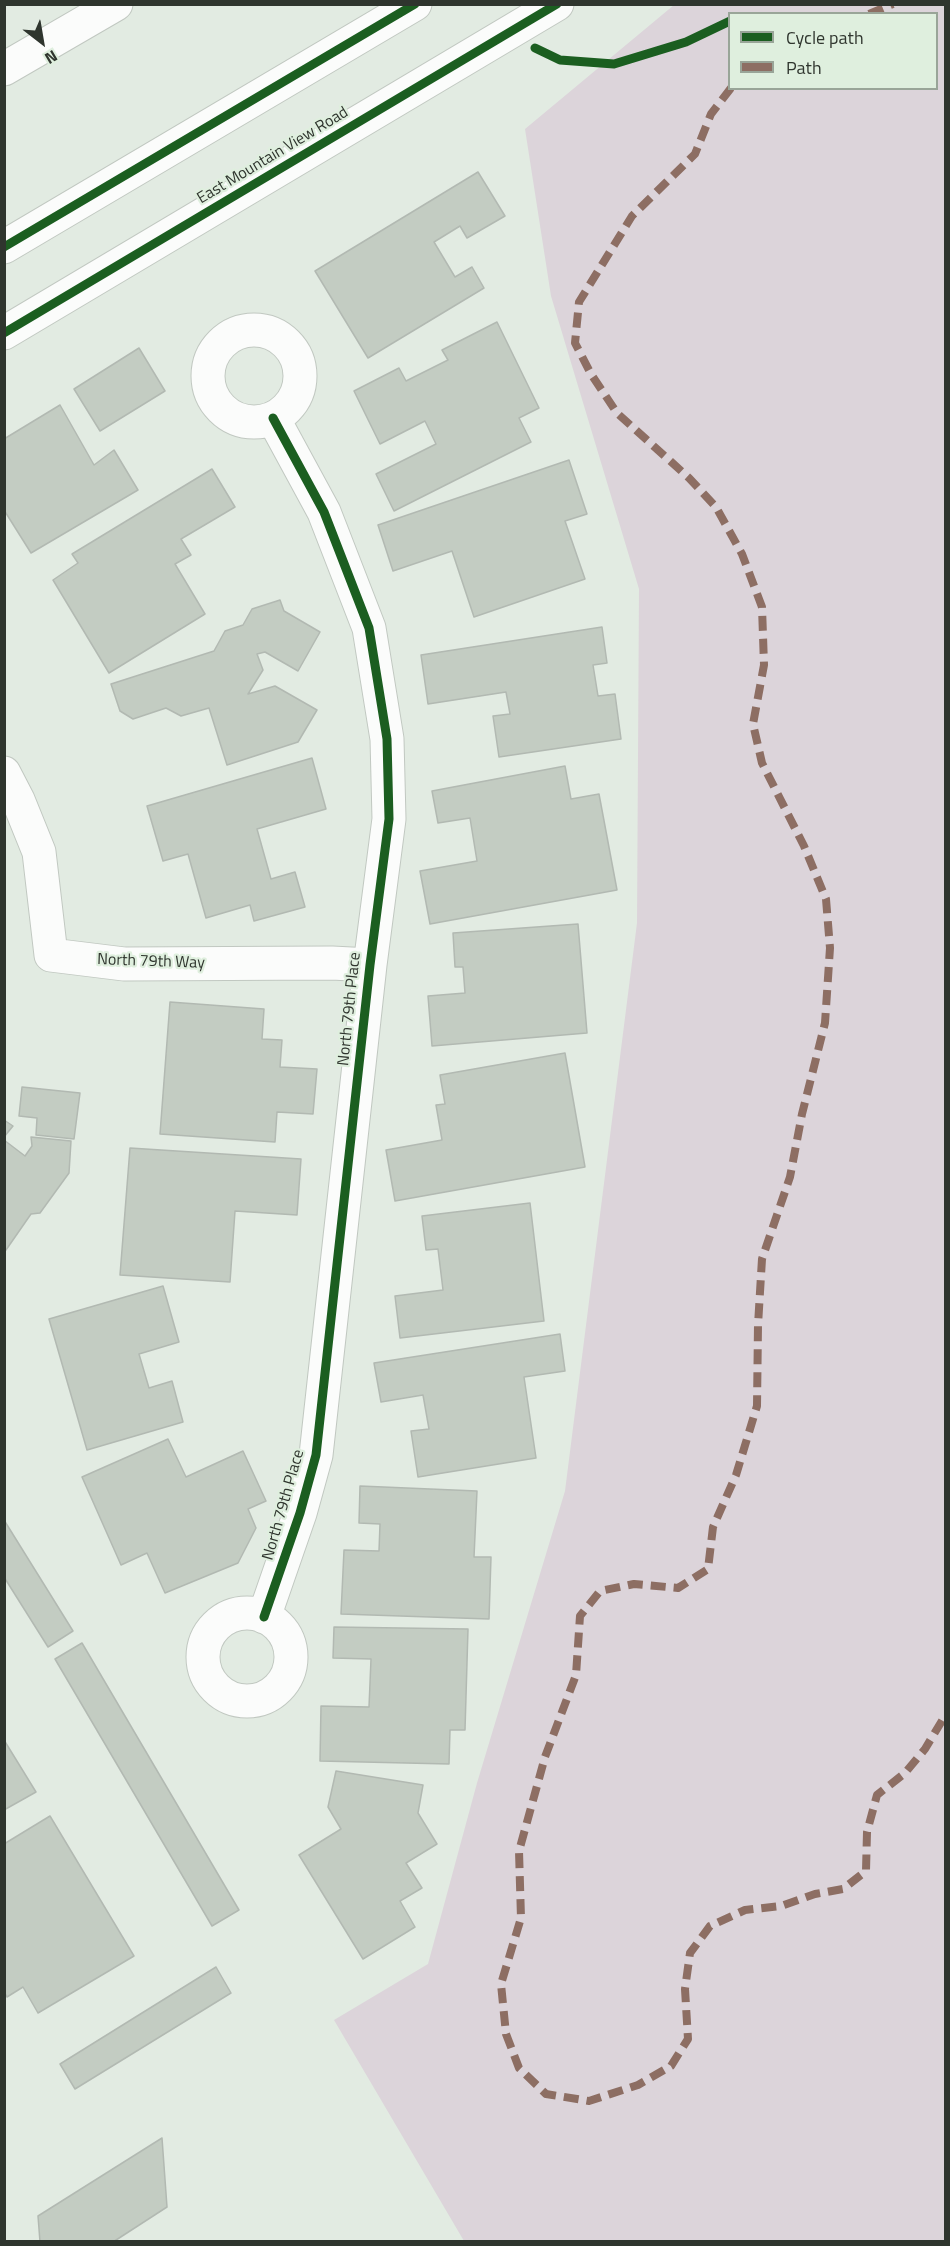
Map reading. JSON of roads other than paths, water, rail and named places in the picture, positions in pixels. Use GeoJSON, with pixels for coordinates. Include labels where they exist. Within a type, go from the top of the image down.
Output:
{"type":"FeatureCollection","features":[{"type":"Feature","properties":{"kind":"street"},"geometry":{"type":"LineString","coordinates":[[4,69],[116,4]]}},
{"type":"Feature","properties":{"kind":"street"},"geometry":{"type":"LineString","coordinates":[[4,247],[415,4]]}},
{"type":"Feature","properties":{"kind":"street","name":"East Mountain View Road"},"geometry":{"type":"LineString","coordinates":[[4,333],[557,4]]}},
{"type":"Feature","properties":{"kind":"street","name":"North 79th Place"},"geometry":{"type":"LineString","coordinates":[[264,1617],[300,1513],[316,1455],[370,965],[389,819],[387,739],[369,628],[324,512],[273,418]]}},
{"type":"Feature","properties":{"kind":"street","name":"North 79th Way"},"geometry":{"type":"LineString","coordinates":[[4,773],[18,800],[39,852],[51,955],[124,964],[332,963],[370,965]]}}]}
